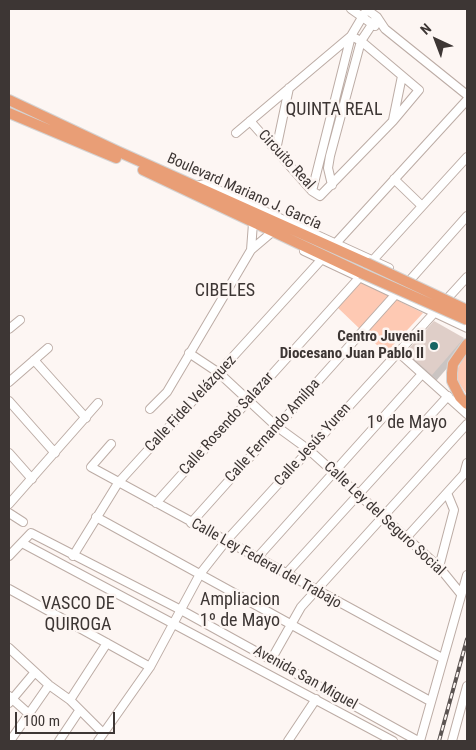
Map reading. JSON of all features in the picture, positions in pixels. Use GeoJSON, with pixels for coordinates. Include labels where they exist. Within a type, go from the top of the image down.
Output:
{"type":"FeatureCollection","features":[{"type":"Feature","properties":{"kind":"main road","name":"Boulevard Mariano J. García"},"geometry":{"type":"LineString","coordinates":[[9,100],[97,146],[360,276],[467,320]]}},
{"type":"Feature","properties":{"kind":"main road","name":"Boulevard Mariano J. García"},"geometry":{"type":"LineString","coordinates":[[9,113],[196,186],[370,262],[467,310]]}},
{"type":"Feature","properties":{"kind":"main road"},"geometry":{"type":"LineString","coordinates":[[467,344],[453,364],[452,381],[460,397],[467,404]]}},
{"type":"Feature","properties":{"kind":"street"},"geometry":{"type":"LineString","coordinates":[[351,9],[372,25],[385,29]]}},
{"type":"Feature","properties":{"kind":"street"},"geometry":{"type":"LineString","coordinates":[[312,191],[351,36],[366,9],[377,17],[385,29],[464,93],[467,100],[337,242]]}},
{"type":"Feature","properties":{"kind":"street"},"geometry":{"type":"LineString","coordinates":[[332,185],[328,168],[361,42],[377,17]]}},
{"type":"Feature","properties":{"kind":"street","name":"Circuito Real"},"geometry":{"type":"LineString","coordinates":[[236,133],[250,121],[289,88],[351,36],[361,42],[419,90],[320,196],[312,191],[250,121]]}},
{"type":"Feature","properties":{"kind":"street"},"geometry":{"type":"LineString","coordinates":[[393,120],[402,76]]}},
{"type":"Feature","properties":{"kind":"street"},"geometry":{"type":"LineString","coordinates":[[276,150],[289,88]]}},
{"type":"Feature","properties":{"kind":"street"},"geometry":{"type":"LineString","coordinates":[[333,107],[343,110]]}},
{"type":"Feature","properties":{"kind":"street"},"geometry":{"type":"LineString","coordinates":[[370,262],[467,157]]}},
{"type":"Feature","properties":{"kind":"street"},"geometry":{"type":"LineString","coordinates":[[394,179],[422,206]]}},
{"type":"Feature","properties":{"kind":"street"},"geometry":{"type":"LineString","coordinates":[[196,186],[205,184],[337,242],[370,262],[467,306]]}},
{"type":"Feature","properties":{"kind":"street"},"geometry":{"type":"LineString","coordinates":[[235,213],[321,260],[360,276],[467,328]]}},
{"type":"Feature","properties":{"kind":"street"},"geometry":{"type":"LineString","coordinates":[[411,279],[467,216]]}},
{"type":"Feature","properties":{"kind":"street"},"geometry":{"type":"LineString","coordinates":[[251,250],[253,224]]}},
{"type":"Feature","properties":{"kind":"street"},"geometry":{"type":"LineString","coordinates":[[150,409],[167,392],[251,250],[271,233]]}},
{"type":"Feature","properties":{"kind":"street","name":"Calle Fidel Velázquez"},"geometry":{"type":"LineString","coordinates":[[73,556],[118,483],[321,260]]}},
{"type":"Feature","properties":{"kind":"street","name":"Calle Rosendo Salazar"},"geometry":{"type":"LineString","coordinates":[[156,503],[360,276]]}},
{"type":"Feature","properties":{"kind":"street","name":"Calle Jesús Yuren"},"geometry":{"type":"LineString","coordinates":[[98,741],[150,667],[200,574],[226,542],[398,352],[436,313],[467,276]]}},
{"type":"Feature","properties":{"kind":"street","name":"Calle Fernando Amilpa"},"geometry":{"type":"LineString","coordinates":[[191,522],[396,295]]}},
{"type":"Feature","properties":{"kind":"street"},"geometry":{"type":"LineString","coordinates":[[9,329],[20,320]]}},
{"type":"Feature","properties":{"kind":"street"},"geometry":{"type":"LineString","coordinates":[[9,382],[48,348]]}},
{"type":"Feature","properties":{"kind":"street"},"geometry":{"type":"LineString","coordinates":[[398,352],[467,414]]}},
{"type":"Feature","properties":{"kind":"street","name":"Calle Ley del Seguro Social"},"geometry":{"type":"LineString","coordinates":[[189,353],[219,373],[276,426],[309,450],[438,567],[461,594]]}},
{"type":"Feature","properties":{"kind":"street"},"geometry":{"type":"LineString","coordinates":[[34,360],[86,418]]}},
{"type":"Feature","properties":{"kind":"street"},"geometry":{"type":"LineString","coordinates":[[257,558],[422,374]]}},
{"type":"Feature","properties":{"kind":"street"},"geometry":{"type":"LineString","coordinates":[[286,574],[448,396]]}},
{"type":"Feature","properties":{"kind":"street"},"geometry":{"type":"LineString","coordinates":[[9,401],[55,453]]}},
{"type":"Feature","properties":{"kind":"street"},"geometry":{"type":"LineString","coordinates":[[9,504],[98,403]]}},
{"type":"Feature","properties":{"kind":"street"},"geometry":{"type":"LineString","coordinates":[[271,660],[301,607],[467,424]]}},
{"type":"Feature","properties":{"kind":"street","name":"Calle Ley Federal del Trabajo"},"geometry":{"type":"LineString","coordinates":[[111,444],[91,467],[315,591],[442,658]]}},
{"type":"Feature","properties":{"kind":"street"},"geometry":{"type":"LineString","coordinates":[[9,454],[32,479]]}},
{"type":"Feature","properties":{"kind":"street"},"geometry":{"type":"LineString","coordinates":[[406,538],[464,474],[467,463]]}},
{"type":"Feature","properties":{"kind":"street"},"geometry":{"type":"LineString","coordinates":[[438,567],[454,510],[447,492]]}},
{"type":"Feature","properties":{"kind":"street"},"geometry":{"type":"LineString","coordinates":[[9,513],[23,522]]}},
{"type":"Feature","properties":{"kind":"street"},"geometry":{"type":"LineString","coordinates":[[96,517],[430,701]]}},
{"type":"Feature","properties":{"kind":"street","name":"Avenida San Miguel"},"geometry":{"type":"LineString","coordinates":[[394,741],[22,543],[31,533],[181,610],[419,741]]}},
{"type":"Feature","properties":{"kind":"street"},"geometry":{"type":"LineString","coordinates":[[9,556],[22,543]]}},
{"type":"Feature","properties":{"kind":"street"},"geometry":{"type":"LineString","coordinates":[[419,741],[467,575]]}},
{"type":"Feature","properties":{"kind":"street"},"geometry":{"type":"LineString","coordinates":[[9,589],[150,667]]}},
{"type":"Feature","properties":{"kind":"street"},"geometry":{"type":"LineString","coordinates":[[70,700],[107,643]]}},
{"type":"Feature","properties":{"kind":"street"},"geometry":{"type":"LineString","coordinates":[[9,648],[49,685],[70,700],[103,733]]}},
{"type":"Feature","properties":{"kind":"street"},"geometry":{"type":"LineString","coordinates":[[29,714],[10,699],[35,672]]}},
{"type":"Feature","properties":{"kind":"street"},"geometry":{"type":"LineString","coordinates":[[10,741],[49,685]]}},
{"type":"Feature","properties":{"kind":"street"},"geometry":{"type":"LineString","coordinates":[[452,741],[467,686]]}},
{"type":"Feature","properties":{"kind":"street"},"geometry":{"type":"LineString","coordinates":[[288,741],[316,699]]}},
{"type":"Feature","properties":{"kind":"street"},"geometry":{"type":"LineString","coordinates":[[60,741],[79,711]]}},
{"type":"Feature","properties":{"kind":"shaded area"},"geometry":{"type":"Polygon","coordinates":[[[360,282],[389,296],[361,330],[337,307],[360,282]]]}},
{"type":"Feature","properties":{"kind":"shaded area"},"geometry":{"type":"Polygon","coordinates":[[[395,299],[423,313],[385,354],[365,332],[395,299]]]}},
{"type":"Feature","properties":{"kind":"shaded area"},"geometry":{"type":"Polygon","coordinates":[[[467,351],[467,395],[457,380],[457,370],[467,351]]]}},
{"type":"Feature","properties":{"kind":"building","name":"Centro Juvenil Diocesano Juan Pablo II"},"geometry":{"type":"Polygon","coordinates":[[[434,321],[464,338],[432,375],[406,352],[434,321]]]}},
{"type":"Feature","properties":{"kind":"railway"},"geometry":{"type":"LineString","coordinates":[[439,741],[467,639]]}},
{"type":"Feature","properties":{"kind":"place","name":"Centro Juvenil Diocesano Juan Pablo II"},"geometry":{"type":"Point","coordinates":[434,346]}},
{"type":"Feature","properties":{"kind":"district","name":"QUINTA REAL"},"geometry":{"type":"Point","coordinates":[334,110]}},
{"type":"Feature","properties":{"kind":"district","name":"CIBELES"},"geometry":{"type":"Point","coordinates":[225,291]}},
{"type":"Feature","properties":{"kind":"district","name":"1º de Mayo"},"geometry":{"type":"Point","coordinates":[407,423]}},
{"type":"Feature","properties":{"kind":"district","name":"Ampliacion 1º de Mayo"},"geometry":{"type":"Point","coordinates":[240,610]}},
{"type":"Feature","properties":{"kind":"district","name":"VASCO DE QUIROGA"},"geometry":{"type":"Point","coordinates":[78,614]}}]}
